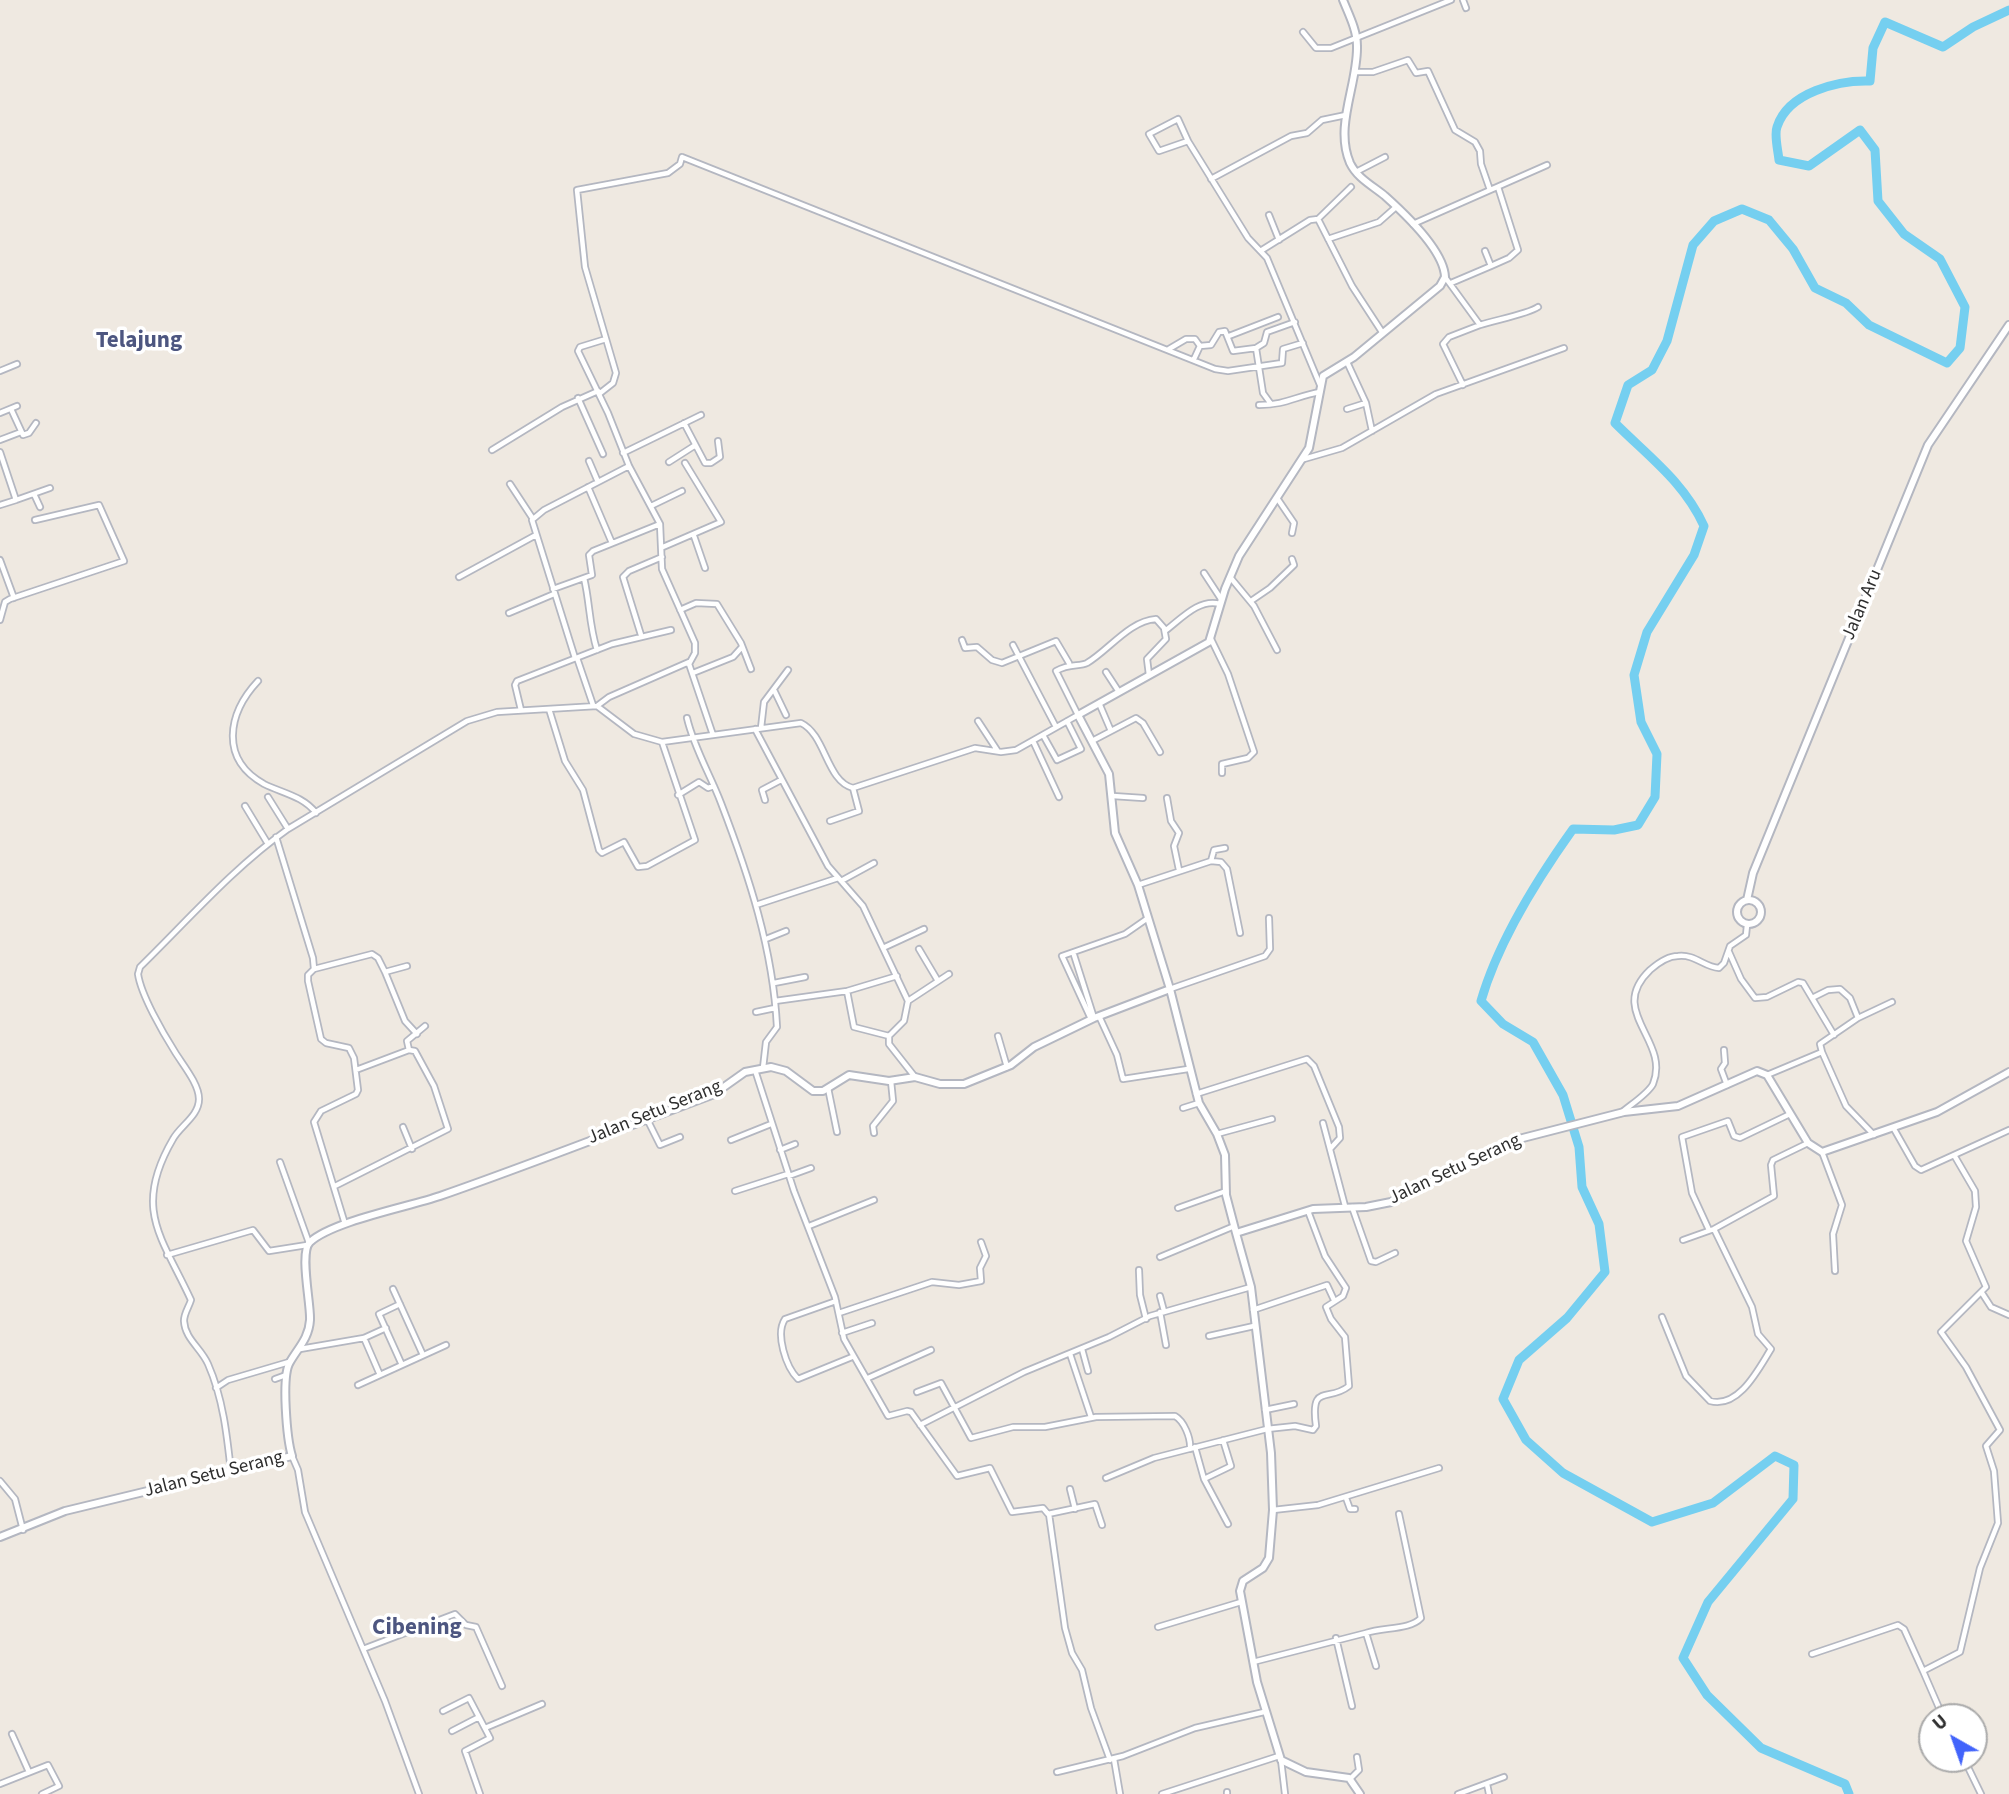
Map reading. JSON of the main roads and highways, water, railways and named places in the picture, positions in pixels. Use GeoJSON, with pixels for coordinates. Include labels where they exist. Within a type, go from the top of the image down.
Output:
{"type":"FeatureCollection","features":[{"type":"Feature","properties":{"kind":"waterway"},"geometry":{"type":"LineString","coordinates":[[1849,1794],[1845,1784],[1761,1748],[1707,1695],[1683,1658],[1708,1602],[1793,1499],[1794,1465],[1775,1456],[1713,1503],[1652,1522],[1563,1473],[1526,1440],[1503,1399],[1519,1360],[1567,1318],[1605,1272],[1599,1224],[1582,1187],[1579,1147],[1563,1095],[1533,1042],[1503,1024],[1481,1001],[1488,979],[1520,911],[1573,829],[1614,830],[1638,825],[1655,797],[1657,754],[1641,722],[1634,675],[1647,632],[1694,555],[1704,526],[1676,483],[1615,423],[1628,385],[1652,370],[1667,341],[1693,245],[1714,221],[1742,209],[1769,220],[1793,249],[1815,288],[1846,303],[1869,325],[1947,363],[1960,348],[1965,307],[1940,259],[1904,234],[1878,201],[1875,150],[1860,130],[1809,166],[1779,160],[1776,130],[1783,115],[1792,105],[1816,90],[1844,83],[1870,81],[1873,48],[1885,22],[1943,47],[1973,27],[2009,10]]}},
{"type":"Feature","properties":{"kind":"district","name":"Telajung"},"geometry":{"type":"Point","coordinates":[139,342]}},
{"type":"Feature","properties":{"kind":"district","name":"Cibening"},"geometry":{"type":"Point","coordinates":[417,1629]}}]}
